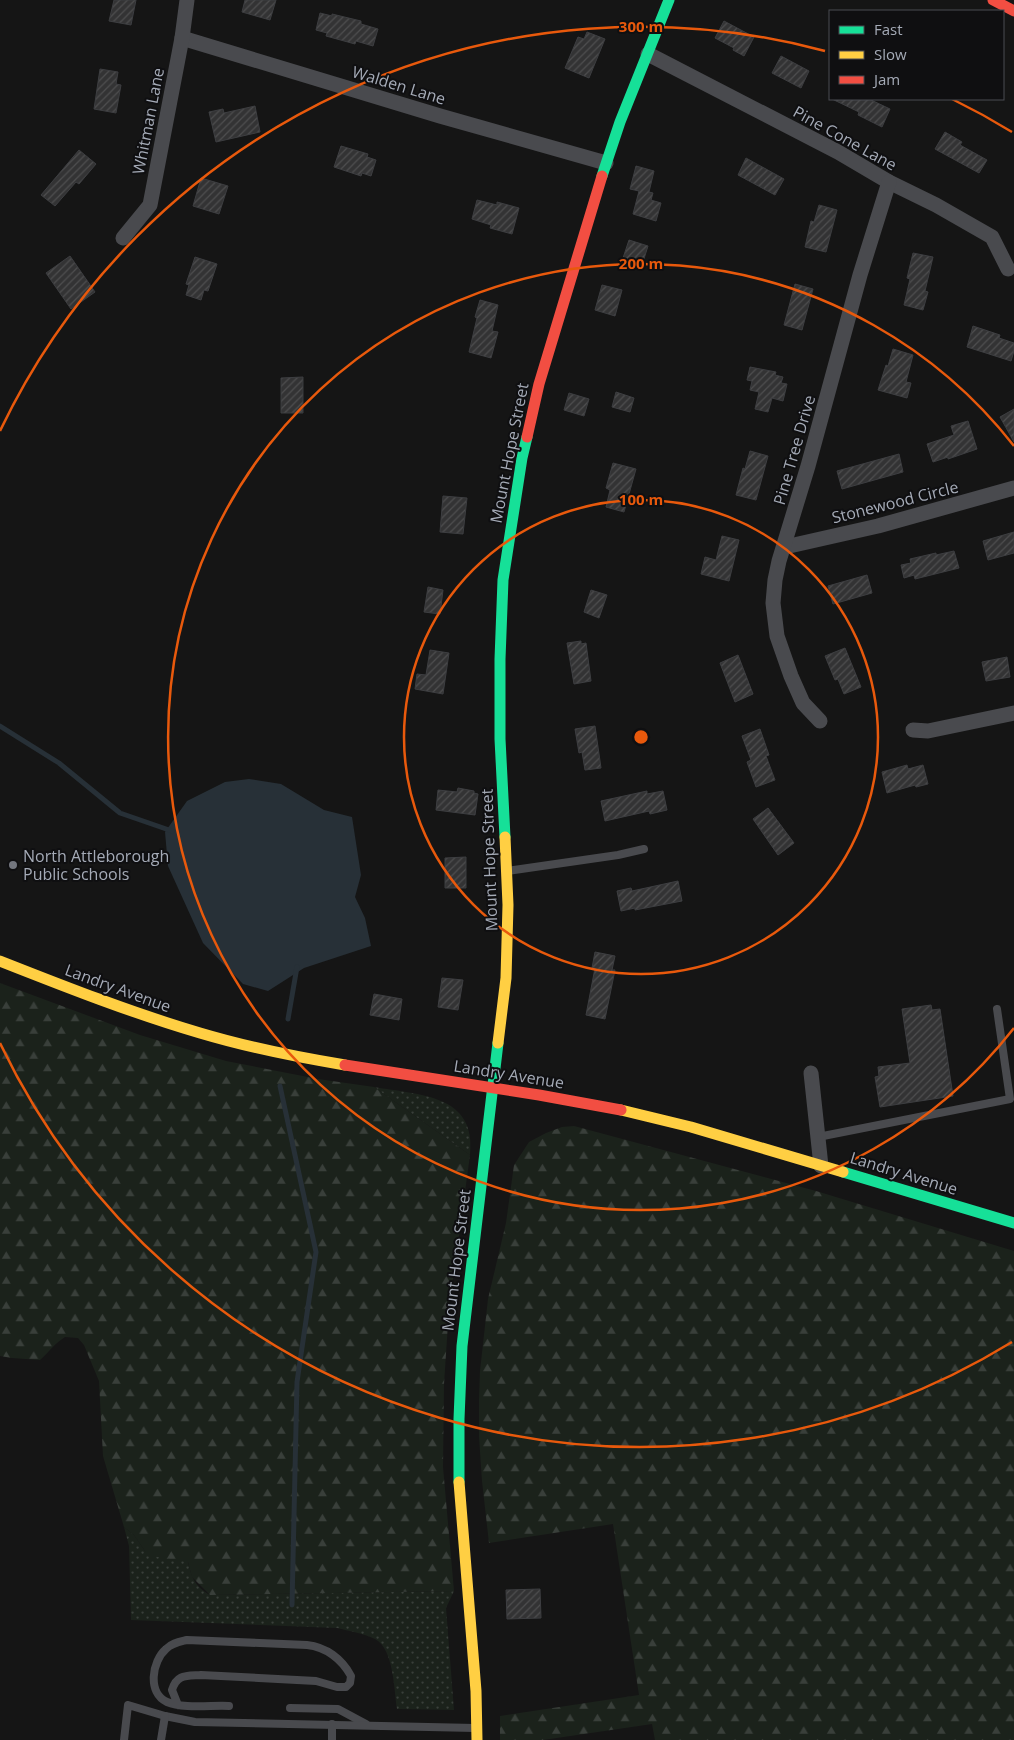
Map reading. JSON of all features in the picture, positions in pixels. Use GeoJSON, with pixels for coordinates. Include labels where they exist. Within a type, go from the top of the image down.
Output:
{"type":"FeatureCollection","features":[{"type":"Feature","properties":{"kind":"street","name":"Whitman Lane"},"geometry":{"type":"LineString","coordinates":[[123,238],[150,205],[182,38],[187,0]]}},
{"type":"Feature","properties":{"kind":"street","name":"Mount Hope Street"},"geometry":{"type":"LineString","coordinates":[[477,1740],[478,1728],[459,1493],[459,1419],[462,1346],[506,978],[508,932],[507,871],[500,739],[500,659],[503,580],[522,458],[539,384],[606,162],[620,122],[670,0]]}},
{"type":"Feature","properties":{"kind":"street"},"geometry":{"type":"LineString","coordinates":[[993,0],[1014,11]]}},
{"type":"Feature","properties":{"kind":"street","name":"Walden Lane"},"geometry":{"type":"LineString","coordinates":[[182,38],[440,116],[606,162]]}},
{"type":"Feature","properties":{"kind":"street","name":"Pine Cone Lane"},"geometry":{"type":"LineString","coordinates":[[648,54],[838,152],[889,182],[992,237],[1008,269]]}},
{"type":"Feature","properties":{"kind":"street","name":"Pine Tree Drive"},"geometry":{"type":"LineString","coordinates":[[820,721],[803,703],[791,676],[778,636],[773,603],[775,580],[860,276],[889,182]]}},
{"type":"Feature","properties":{"kind":"street","name":"Stonewood Circle"},"geometry":{"type":"LineString","coordinates":[[785,547],[878,526],[1014,488]]}},
{"type":"Feature","properties":{"kind":"street"},"geometry":{"type":"LineString","coordinates":[[913,730],[928,731],[1014,713]]}},
{"type":"Feature","properties":{"kind":"street","name":"Landry Avenue"},"geometry":{"type":"LineString","coordinates":[[0,961],[133,1012],[230,1041],[270,1051],[337,1063],[492,1087],[630,1112],[686,1126],[1014,1223]]}},
{"type":"Feature","properties":{"kind":"street"},"geometry":{"type":"LineString","coordinates":[[811,1073],[821,1166]]}},
{"type":"Feature","properties":{"kind":"lane"},"geometry":{"type":"LineString","coordinates":[[507,871],[618,855],[644,849]]}},
{"type":"Feature","properties":{"kind":"lane"},"geometry":{"type":"LineString","coordinates":[[818,1137],[1010,1099],[997,1009]]}},
{"type":"Feature","properties":{"kind":"lane"},"geometry":{"type":"LineString","coordinates":[[178,1705],[172,1690],[174,1682],[182,1676],[201,1675],[316,1681],[337,1687],[346,1686],[350,1683],[352,1676],[348,1669],[334,1656],[315,1646],[187,1640],[174,1643],[166,1648],[158,1657],[153,1685],[166,1702],[178,1705],[229,1706]]}},
{"type":"Feature","properties":{"kind":"lane"},"geometry":{"type":"LineString","coordinates":[[124,1740],[128,1705],[165,1716],[195,1722],[478,1728]]}},
{"type":"Feature","properties":{"kind":"lane"},"geometry":{"type":"LineString","coordinates":[[290,1708],[338,1709],[367,1725]]}},
{"type":"Feature","properties":{"kind":"lane"},"geometry":{"type":"LineString","coordinates":[[161,1740],[165,1716]]}},
{"type":"Feature","properties":{"kind":"lane"},"geometry":{"type":"LineString","coordinates":[[332,1724],[332,1740]]}},
{"type":"Feature","properties":{"kind":"green space"},"geometry":{"type":"Polygon","coordinates":[[[0,983],[140,1035],[226,1061],[318,1079],[374,1087],[470,1155],[449,1308],[444,1384],[443,1467],[454,1591],[210,1595],[192,1577],[188,1562],[152,1556],[145,1551],[134,1535],[124,1527],[103,1456],[99,1381],[84,1345],[78,1338],[65,1337],[40,1360],[0,1356],[0,983]]]}},
{"type":"Feature","properties":{"kind":"green space"},"geometry":{"type":"Polygon","coordinates":[[[374,1087],[426,1096],[442,1101],[455,1109],[464,1120],[470,1135],[470,1155],[374,1087]]]}},
{"type":"Feature","properties":{"kind":"green space"},"geometry":{"type":"Polygon","coordinates":[[[574,1126],[816,1191],[1014,1251],[1014,1740],[655,1740],[652,1724],[543,1740],[500,1740],[500,1716],[639,1695],[613,1524],[489,1543],[479,1436],[480,1371],[488,1299],[506,1223],[514,1165],[529,1142],[562,1127],[574,1126]]]}},
{"type":"Feature","properties":{"kind":"green space"},"geometry":{"type":"Polygon","coordinates":[[[124,1527],[134,1535],[145,1551],[187,1559],[194,1580],[200,1588],[210,1595],[454,1591],[446,1608],[454,1710],[397,1709],[392,1671],[386,1651],[375,1639],[361,1634],[337,1628],[131,1620],[129,1546],[124,1527]]]}},
{"type":"Feature","properties":{"kind":"shaded area"},"geometry":{"type":"Polygon","coordinates":[[[249,779],[281,784],[324,810],[352,817],[361,875],[355,897],[365,918],[371,946],[304,968],[268,991],[243,984],[203,943],[168,866],[165,832],[187,801],[225,782],[249,779]]]}},
{"type":"Feature","properties":{"kind":"building"},"geometry":{"type":"Polygon","coordinates":[[[114,0],[136,0],[131,25],[109,21],[114,0]]]}},
{"type":"Feature","properties":{"kind":"building"},"geometry":{"type":"Polygon","coordinates":[[[245,0],[276,0],[270,20],[242,12],[245,0]]]}},
{"type":"Feature","properties":{"kind":"building"},"geometry":{"type":"Polygon","coordinates":[[[320,13],[361,21],[361,24],[378,29],[373,46],[356,41],[355,44],[326,36],[327,33],[316,30],[320,13]]]}},
{"type":"Feature","properties":{"kind":"building"},"geometry":{"type":"Polygon","coordinates":[[[724,21],[754,37],[744,56],[733,50],[734,48],[715,38],[724,21]]]}},
{"type":"Feature","properties":{"kind":"building"},"geometry":{"type":"Polygon","coordinates":[[[587,32],[605,39],[589,78],[565,68],[578,37],[584,39],[587,32]]]}},
{"type":"Feature","properties":{"kind":"building"},"geometry":{"type":"Polygon","coordinates":[[[781,56],[809,71],[801,88],[772,73],[781,56]]]}},
{"type":"Feature","properties":{"kind":"building"},"geometry":{"type":"Polygon","coordinates":[[[100,69],[118,72],[116,84],[121,85],[116,113],[94,109],[100,69]]]}},
{"type":"Feature","properties":{"kind":"building"},"geometry":{"type":"Polygon","coordinates":[[[834,100],[871,100],[890,109],[882,127],[858,115],[859,112],[834,100]]]}},
{"type":"Feature","properties":{"kind":"building"},"geometry":{"type":"Polygon","coordinates":[[[255,106],[260,132],[216,142],[209,112],[223,109],[224,113],[255,106]]]}},
{"type":"Feature","properties":{"kind":"building"},"geometry":{"type":"Polygon","coordinates":[[[945,132],[962,142],[960,145],[987,160],[979,173],[935,149],[945,132]]]}},
{"type":"Feature","properties":{"kind":"building"},"geometry":{"type":"Polygon","coordinates":[[[341,146],[368,154],[367,157],[376,160],[371,176],[362,173],[361,176],[334,167],[341,146]]]}},
{"type":"Feature","properties":{"kind":"building"},"geometry":{"type":"Polygon","coordinates":[[[79,150],[96,164],[79,184],[76,182],[55,206],[41,195],[79,150]]]}},
{"type":"Feature","properties":{"kind":"building"},"geometry":{"type":"Polygon","coordinates":[[[746,158],[784,179],[775,195],[738,175],[746,158]]]}},
{"type":"Feature","properties":{"kind":"building"},"geometry":{"type":"Polygon","coordinates":[[[636,166],[654,171],[649,192],[653,193],[651,200],[661,203],[656,221],[633,214],[639,191],[630,189],[636,166]]]}},
{"type":"Feature","properties":{"kind":"building"},"geometry":{"type":"Polygon","coordinates":[[[201,178],[228,186],[219,214],[193,206],[201,178]]]}},
{"type":"Feature","properties":{"kind":"building"},"geometry":{"type":"Polygon","coordinates":[[[477,200],[497,205],[497,202],[519,208],[512,234],[490,228],[491,225],[472,219],[477,200]]]}},
{"type":"Feature","properties":{"kind":"building"},"geometry":{"type":"Polygon","coordinates":[[[819,205],[837,210],[826,252],[805,247],[811,221],[814,222],[819,205]]]}},
{"type":"Feature","properties":{"kind":"building"},"geometry":{"type":"Polygon","coordinates":[[[629,240],[648,246],[642,265],[623,258],[629,240]]]}},
{"type":"Feature","properties":{"kind":"building"},"geometry":{"type":"Polygon","coordinates":[[[913,253],[933,257],[925,291],[928,292],[923,310],[904,305],[910,279],[907,278],[913,253]]]}},
{"type":"Feature","properties":{"kind":"building"},"geometry":{"type":"Polygon","coordinates":[[[70,256],[95,292],[71,309],[46,273],[70,256]]]}},
{"type":"Feature","properties":{"kind":"building"},"geometry":{"type":"Polygon","coordinates":[[[195,257],[217,264],[208,291],[204,290],[201,300],[186,295],[189,285],[186,284],[195,257]]]}},
{"type":"Feature","properties":{"kind":"building"},"geometry":{"type":"Polygon","coordinates":[[[795,284],[813,289],[802,330],[784,325],[795,284]]]}},
{"type":"Feature","properties":{"kind":"building"},"geometry":{"type":"Polygon","coordinates":[[[602,285],[622,290],[615,316],[595,310],[602,285]]]}},
{"type":"Feature","properties":{"kind":"building"},"geometry":{"type":"Polygon","coordinates":[[[480,300],[498,305],[492,331],[498,332],[491,358],[469,352],[480,300]]]}},
{"type":"Feature","properties":{"kind":"building"},"geometry":{"type":"Polygon","coordinates":[[[973,326],[1000,335],[999,338],[1014,343],[1011,361],[967,347],[973,326]]]}},
{"type":"Feature","properties":{"kind":"building"},"geometry":{"type":"Polygon","coordinates":[[[893,349],[913,355],[906,382],[911,383],[907,398],[878,390],[893,349]]]}},
{"type":"Feature","properties":{"kind":"building"},"geometry":{"type":"Polygon","coordinates":[[[750,367],[776,372],[775,375],[783,377],[781,383],[787,384],[783,401],[772,398],[768,412],[755,409],[759,392],[750,390],[752,381],[747,380],[750,367]]]}},
{"type":"Feature","properties":{"kind":"building"},"geometry":{"type":"Polygon","coordinates":[[[303,377],[303,413],[281,413],[281,378],[303,377]]]}},
{"type":"Feature","properties":{"kind":"building"},"geometry":{"type":"Polygon","coordinates":[[[616,392],[634,398],[630,412],[612,407],[616,392]]]}},
{"type":"Feature","properties":{"kind":"building"},"geometry":{"type":"Polygon","coordinates":[[[569,393],[589,399],[584,416],[564,410],[569,393]]]}},
{"type":"Feature","properties":{"kind":"building"},"geometry":{"type":"Polygon","coordinates":[[[1014,409],[1014,442],[1000,417],[1014,409]]]}},
{"type":"Feature","properties":{"kind":"building"},"geometry":{"type":"Polygon","coordinates":[[[968,421],[977,449],[933,462],[927,444],[954,435],[951,426],[968,421]]]}},
{"type":"Feature","properties":{"kind":"building"},"geometry":{"type":"Polygon","coordinates":[[[750,451],[768,456],[756,500],[736,495],[743,468],[745,469],[750,451]]]}},
{"type":"Feature","properties":{"kind":"building"},"geometry":{"type":"Polygon","coordinates":[[[899,454],[903,472],[842,489],[837,471],[899,454]]]}},
{"type":"Feature","properties":{"kind":"building"},"geometry":{"type":"Polygon","coordinates":[[[613,463],[636,469],[624,512],[606,507],[610,490],[606,488],[613,463]]]}},
{"type":"Feature","properties":{"kind":"building"},"geometry":{"type":"Polygon","coordinates":[[[443,496],[467,498],[463,534],[440,532],[443,496]]]}},
{"type":"Feature","properties":{"kind":"building"},"geometry":{"type":"Polygon","coordinates":[[[1014,532],[1014,553],[988,560],[983,541],[1014,532]]]}},
{"type":"Feature","properties":{"kind":"building"},"geometry":{"type":"Polygon","coordinates":[[[722,536],[739,540],[729,581],[701,574],[705,557],[716,560],[722,536]]]}},
{"type":"Feature","properties":{"kind":"building"},"geometry":{"type":"Polygon","coordinates":[[[954,551],[959,568],[915,579],[914,575],[904,578],[901,565],[911,563],[910,559],[954,551]]]}},
{"type":"Feature","properties":{"kind":"building"},"geometry":{"type":"Polygon","coordinates":[[[867,575],[872,593],[833,604],[828,586],[867,575]]]}},
{"type":"Feature","properties":{"kind":"building"},"geometry":{"type":"Polygon","coordinates":[[[428,587],[443,590],[440,614],[424,612],[428,587]]]}},
{"type":"Feature","properties":{"kind":"building"},"geometry":{"type":"Polygon","coordinates":[[[591,590],[607,595],[599,618],[584,612],[591,590]]]}},
{"type":"Feature","properties":{"kind":"building"},"geometry":{"type":"Polygon","coordinates":[[[581,641],[581,644],[586,643],[591,681],[574,684],[567,643],[581,641]]]}},
{"type":"Feature","properties":{"kind":"building"},"geometry":{"type":"Polygon","coordinates":[[[845,648],[861,687],[844,694],[838,679],[835,680],[825,656],[845,648]]]}},
{"type":"Feature","properties":{"kind":"building"},"geometry":{"type":"Polygon","coordinates":[[[430,650],[449,653],[443,694],[415,689],[417,674],[426,675],[430,650]]]}},
{"type":"Feature","properties":{"kind":"building"},"geometry":{"type":"Polygon","coordinates":[[[738,655],[753,694],[735,702],[720,663],[738,655]]]}},
{"type":"Feature","properties":{"kind":"building"},"geometry":{"type":"Polygon","coordinates":[[[1007,657],[1010,677],[986,681],[982,662],[1007,657]]]}},
{"type":"Feature","properties":{"kind":"building"},"geometry":{"type":"Polygon","coordinates":[[[595,726],[601,768],[585,770],[582,752],[579,753],[575,729],[595,726]]]}},
{"type":"Feature","properties":{"kind":"building"},"geometry":{"type":"Polygon","coordinates":[[[760,729],[769,755],[766,756],[775,780],[756,787],[747,762],[751,760],[742,736],[760,729]]]}},
{"type":"Feature","properties":{"kind":"building"},"geometry":{"type":"Polygon","coordinates":[[[907,765],[908,769],[923,765],[928,784],[916,787],[915,785],[887,793],[882,772],[907,765]]]}},
{"type":"Feature","properties":{"kind":"building"},"geometry":{"type":"Polygon","coordinates":[[[458,788],[474,791],[474,793],[478,794],[475,815],[436,810],[438,790],[457,792],[458,788]]]}},
{"type":"Feature","properties":{"kind":"building"},"geometry":{"type":"Polygon","coordinates":[[[647,791],[647,794],[663,791],[667,810],[650,814],[649,811],[605,821],[601,801],[647,791]]]}},
{"type":"Feature","properties":{"kind":"building"},"geometry":{"type":"Polygon","coordinates":[[[768,808],[794,843],[778,855],[753,819],[768,808]]]}},
{"type":"Feature","properties":{"kind":"building"},"geometry":{"type":"Polygon","coordinates":[[[466,857],[466,888],[445,888],[445,858],[466,857]]]}},
{"type":"Feature","properties":{"kind":"building"},"geometry":{"type":"Polygon","coordinates":[[[678,881],[682,901],[621,911],[617,891],[631,888],[632,891],[678,881]]]}},
{"type":"Feature","properties":{"kind":"building"},"geometry":{"type":"Polygon","coordinates":[[[595,952],[615,956],[612,970],[615,970],[605,1019],[586,1015],[595,968],[592,968],[595,952]]]}},
{"type":"Feature","properties":{"kind":"building"},"geometry":{"type":"Polygon","coordinates":[[[442,978],[463,980],[458,1010],[438,1007],[442,978]]]}},
{"type":"Feature","properties":{"kind":"building"},"geometry":{"type":"Polygon","coordinates":[[[374,994],[402,999],[399,1020],[370,1015],[374,994]]]}},
{"type":"Feature","properties":{"kind":"building"},"geometry":{"type":"Polygon","coordinates":[[[931,1005],[932,1010],[940,1009],[953,1096],[880,1107],[875,1077],[879,1076],[878,1067],[910,1063],[902,1009],[931,1005]]]}},
{"type":"Feature","properties":{"kind":"building"},"geometry":{"type":"Polygon","coordinates":[[[540,1589],[541,1618],[507,1619],[506,1590],[540,1589]]]}},
{"type":"Feature","properties":{"kind":"waterway"},"geometry":{"type":"LineString","coordinates":[[0,726],[59,763],[120,813],[172,831]]}},
{"type":"Feature","properties":{"kind":"waterway"},"geometry":{"type":"LineString","coordinates":[[288,1019],[297,967]]}},
{"type":"Feature","properties":{"kind":"waterway"},"geometry":{"type":"LineString","coordinates":[[280,1086],[316,1252],[297,1382],[292,1605]]}},
{"type":"Feature","properties":{"kind":"traffic: fast"},"geometry":{"type":"LineString","coordinates":[[602,176],[620,122],[669,0]]}},
{"type":"Feature","properties":{"kind":"traffic: fast"},"geometry":{"type":"LineString","coordinates":[[505,837],[500,739],[500,659],[503,580],[527,437]]}},
{"type":"Feature","properties":{"kind":"traffic: fast"},"geometry":{"type":"LineString","coordinates":[[459,1482],[462,1346],[498,1043]]}},
{"type":"Feature","properties":{"kind":"traffic: fast"},"geometry":{"type":"LineString","coordinates":[[843,1172],[1014,1223]]}},
{"type":"Feature","properties":{"kind":"traffic: slow"},"geometry":{"type":"LineString","coordinates":[[498,1043],[506,978],[508,905],[505,837]]}},
{"type":"Feature","properties":{"kind":"traffic: slow"},"geometry":{"type":"LineString","coordinates":[[0,961],[74,990],[200,1033],[308,1059],[345,1065]]}},
{"type":"Feature","properties":{"kind":"traffic: slow"},"geometry":{"type":"LineString","coordinates":[[621,1110],[691,1127],[843,1172]]}},
{"type":"Feature","properties":{"kind":"traffic: slow"},"geometry":{"type":"LineString","coordinates":[[459,1482],[476,1691],[477,1740]]}},
{"type":"Feature","properties":{"kind":"traffic: jam"},"geometry":{"type":"LineString","coordinates":[[993,0],[1014,11]]}},
{"type":"Feature","properties":{"kind":"traffic: jam"},"geometry":{"type":"LineString","coordinates":[[527,437],[539,384],[602,176]]}},
{"type":"Feature","properties":{"kind":"traffic: jam"},"geometry":{"type":"LineString","coordinates":[[345,1065],[539,1095],[621,1110]]}},
{"type":"Feature","properties":{"kind":"place","name":"North Attleborough Public Schools"},"geometry":{"type":"Point","coordinates":[13,865]}}]}
